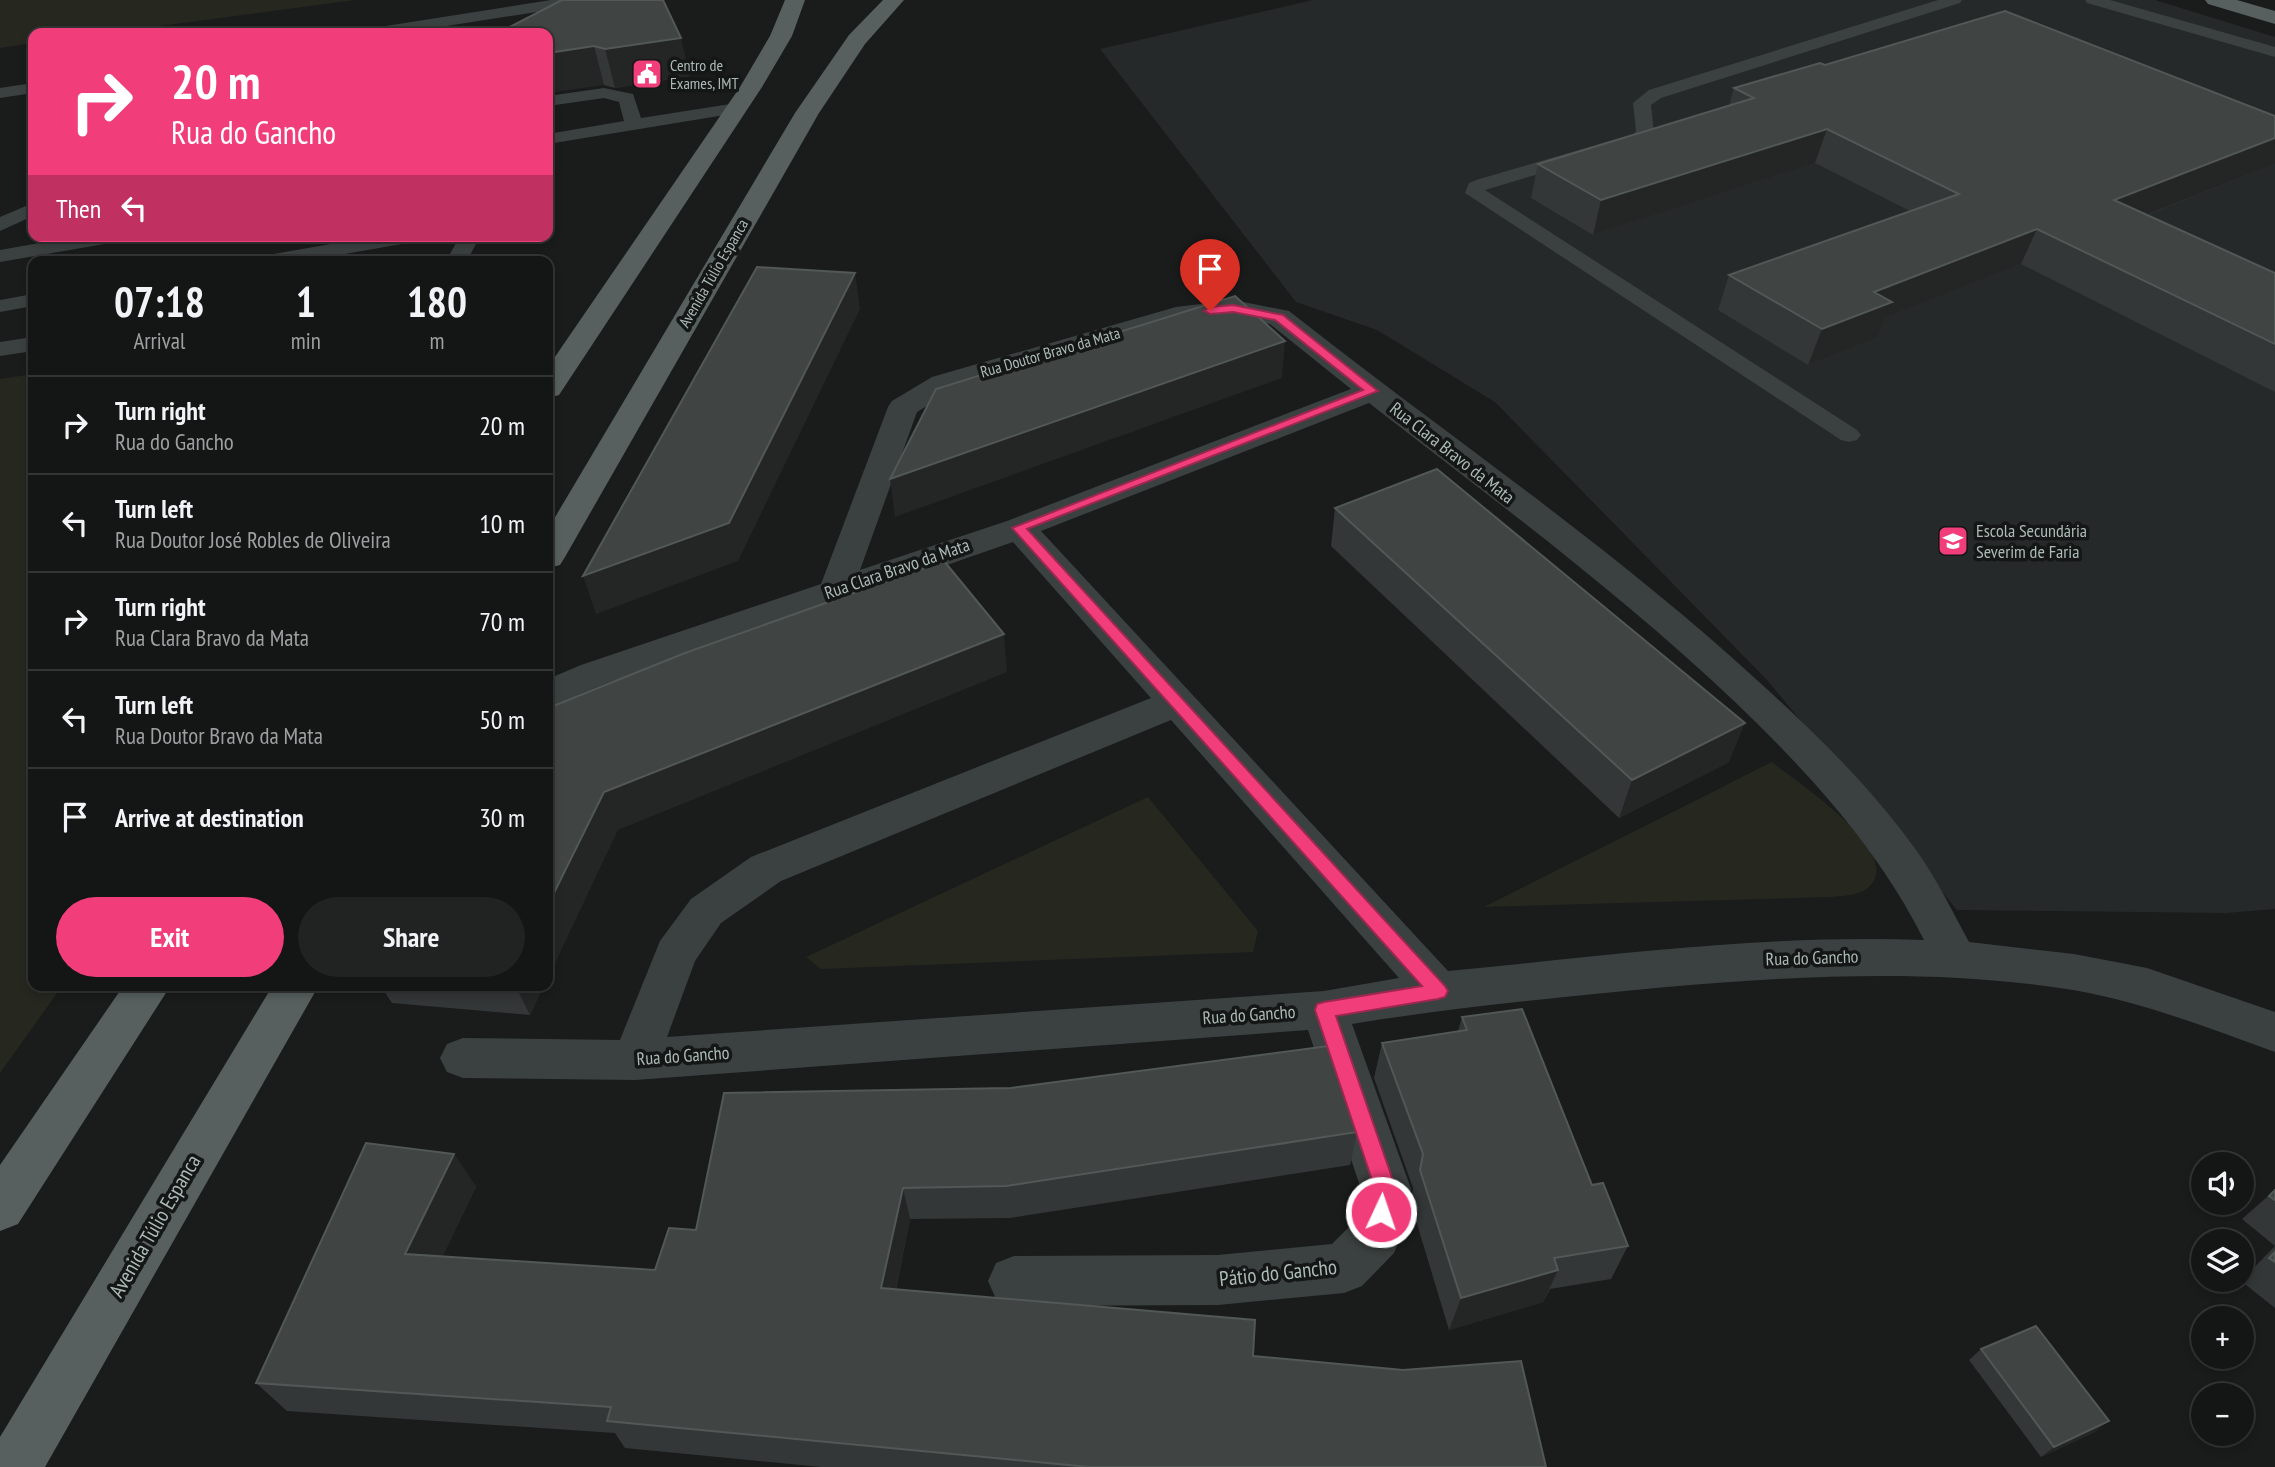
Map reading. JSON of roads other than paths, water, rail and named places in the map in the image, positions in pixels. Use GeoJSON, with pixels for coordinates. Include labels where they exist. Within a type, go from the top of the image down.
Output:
{"type":"FeatureCollection","features":[{"type":"Feature","properties":{"kind":"main road"},"geometry":{"type":"LineString","coordinates":[[553,382],[737,108],[781,36],[795,0]]}},
{"type":"Feature","properties":{"kind":"main road","name":"Avenida Túlio Espanca"},"geometry":{"type":"LineString","coordinates":[[553,548],[807,114],[858,40],[894,0]]}},
{"type":"Feature","properties":{"kind":"main road"},"geometry":{"type":"LineString","coordinates":[[2215,0],[2275,18]]}},
{"type":"Feature","properties":{"kind":"main road"},"geometry":{"type":"LineString","coordinates":[[0,1207],[145,991]]}},
{"type":"Feature","properties":{"kind":"main road","name":"Avenida Túlio Espanca"},"geometry":{"type":"LineString","coordinates":[[13,1467],[293,991]]}},
{"type":"Feature","properties":{"kind":"street","name":"Rua Doutor Bravo da Mata"},"geometry":{"type":"LineString","coordinates":[[836,590],[903,407],[943,383],[1186,313],[1233,308],[1279,317],[1372,391]]}},
{"type":"Feature","properties":{"kind":"street","name":"Rua Clara Bravo da Mata"},"geometry":{"type":"LineString","coordinates":[[553,692],[594,674],[1018,528],[1372,391],[1667,620],[1816,758],[1893,850],[1920,892],[1956,959]]}},
{"type":"Feature","properties":{"kind":"street"},"geometry":{"type":"LineString","coordinates":[[1018,528],[1438,991]]}},
{"type":"Feature","properties":{"kind":"street"},"geometry":{"type":"LineString","coordinates":[[553,668],[594,674]]}},
{"type":"Feature","properties":{"kind":"street"},"geometry":{"type":"LineString","coordinates":[[635,1060],[676,954],[706,911],[766,869],[1177,703]]}},
{"type":"Feature","properties":{"kind":"street","name":"Rua do Gancho"},"geometry":{"type":"LineString","coordinates":[[463,1058],[635,1060],[1324,1010],[1438,991],[1750,961],[1869,956],[1991,961],[2074,972],[2147,987],[2275,1032]]}},
{"type":"Feature","properties":{"kind":"street","name":"Pátio do Gancho"},"geometry":{"type":"LineString","coordinates":[[1014,1281],[1218,1280],[1344,1268],[1376,1236],[1386,1189],[1324,1010]]}},
{"type":"Feature","properties":{"kind":"lane"},"geometry":{"type":"LineString","coordinates":[[405,28],[581,0]]}},
{"type":"Feature","properties":{"kind":"lane"},"geometry":{"type":"LineString","coordinates":[[1849,435],[1475,193],[1476,187],[1640,138],[1646,127],[1642,103],[1655,94],[1954,0]]}},
{"type":"Feature","properties":{"kind":"lane"},"geometry":{"type":"LineString","coordinates":[[2093,0],[2275,51]]}},
{"type":"Feature","properties":{"kind":"lane"},"geometry":{"type":"LineString","coordinates":[[0,93],[28,89]]}},
{"type":"Feature","properties":{"kind":"lane"},"geometry":{"type":"LineString","coordinates":[[553,100],[604,93],[627,98],[634,125]]}},
{"type":"Feature","properties":{"kind":"lane"},"geometry":{"type":"LineString","coordinates":[[553,138],[737,108]]}},
{"type":"Feature","properties":{"kind":"lane"},"geometry":{"type":"LineString","coordinates":[[0,227],[28,212]]}},
{"type":"Feature","properties":{"kind":"lane"},"geometry":{"type":"LineString","coordinates":[[0,227],[28,224]]}},
{"type":"Feature","properties":{"kind":"lane"},"geometry":{"type":"LineString","coordinates":[[0,256],[81,242]]}},
{"type":"Feature","properties":{"kind":"lane"},"geometry":{"type":"LineString","coordinates":[[297,256],[378,242]]}},
{"type":"Feature","properties":{"kind":"lane"},"geometry":{"type":"LineString","coordinates":[[0,306],[28,301]]}},
{"type":"Feature","properties":{"kind":"lane"},"geometry":{"type":"LineString","coordinates":[[0,349],[28,345]]}},
{"type":"Feature","properties":{"kind":"place","name":"Centro de Exames, IMT"},"geometry":{"type":"Point","coordinates":[647,74]}},
{"type":"Feature","properties":{"kind":"place","name":"Escola Secundária Severim de Faria"},"geometry":{"type":"Point","coordinates":[1953,541]}}]}
